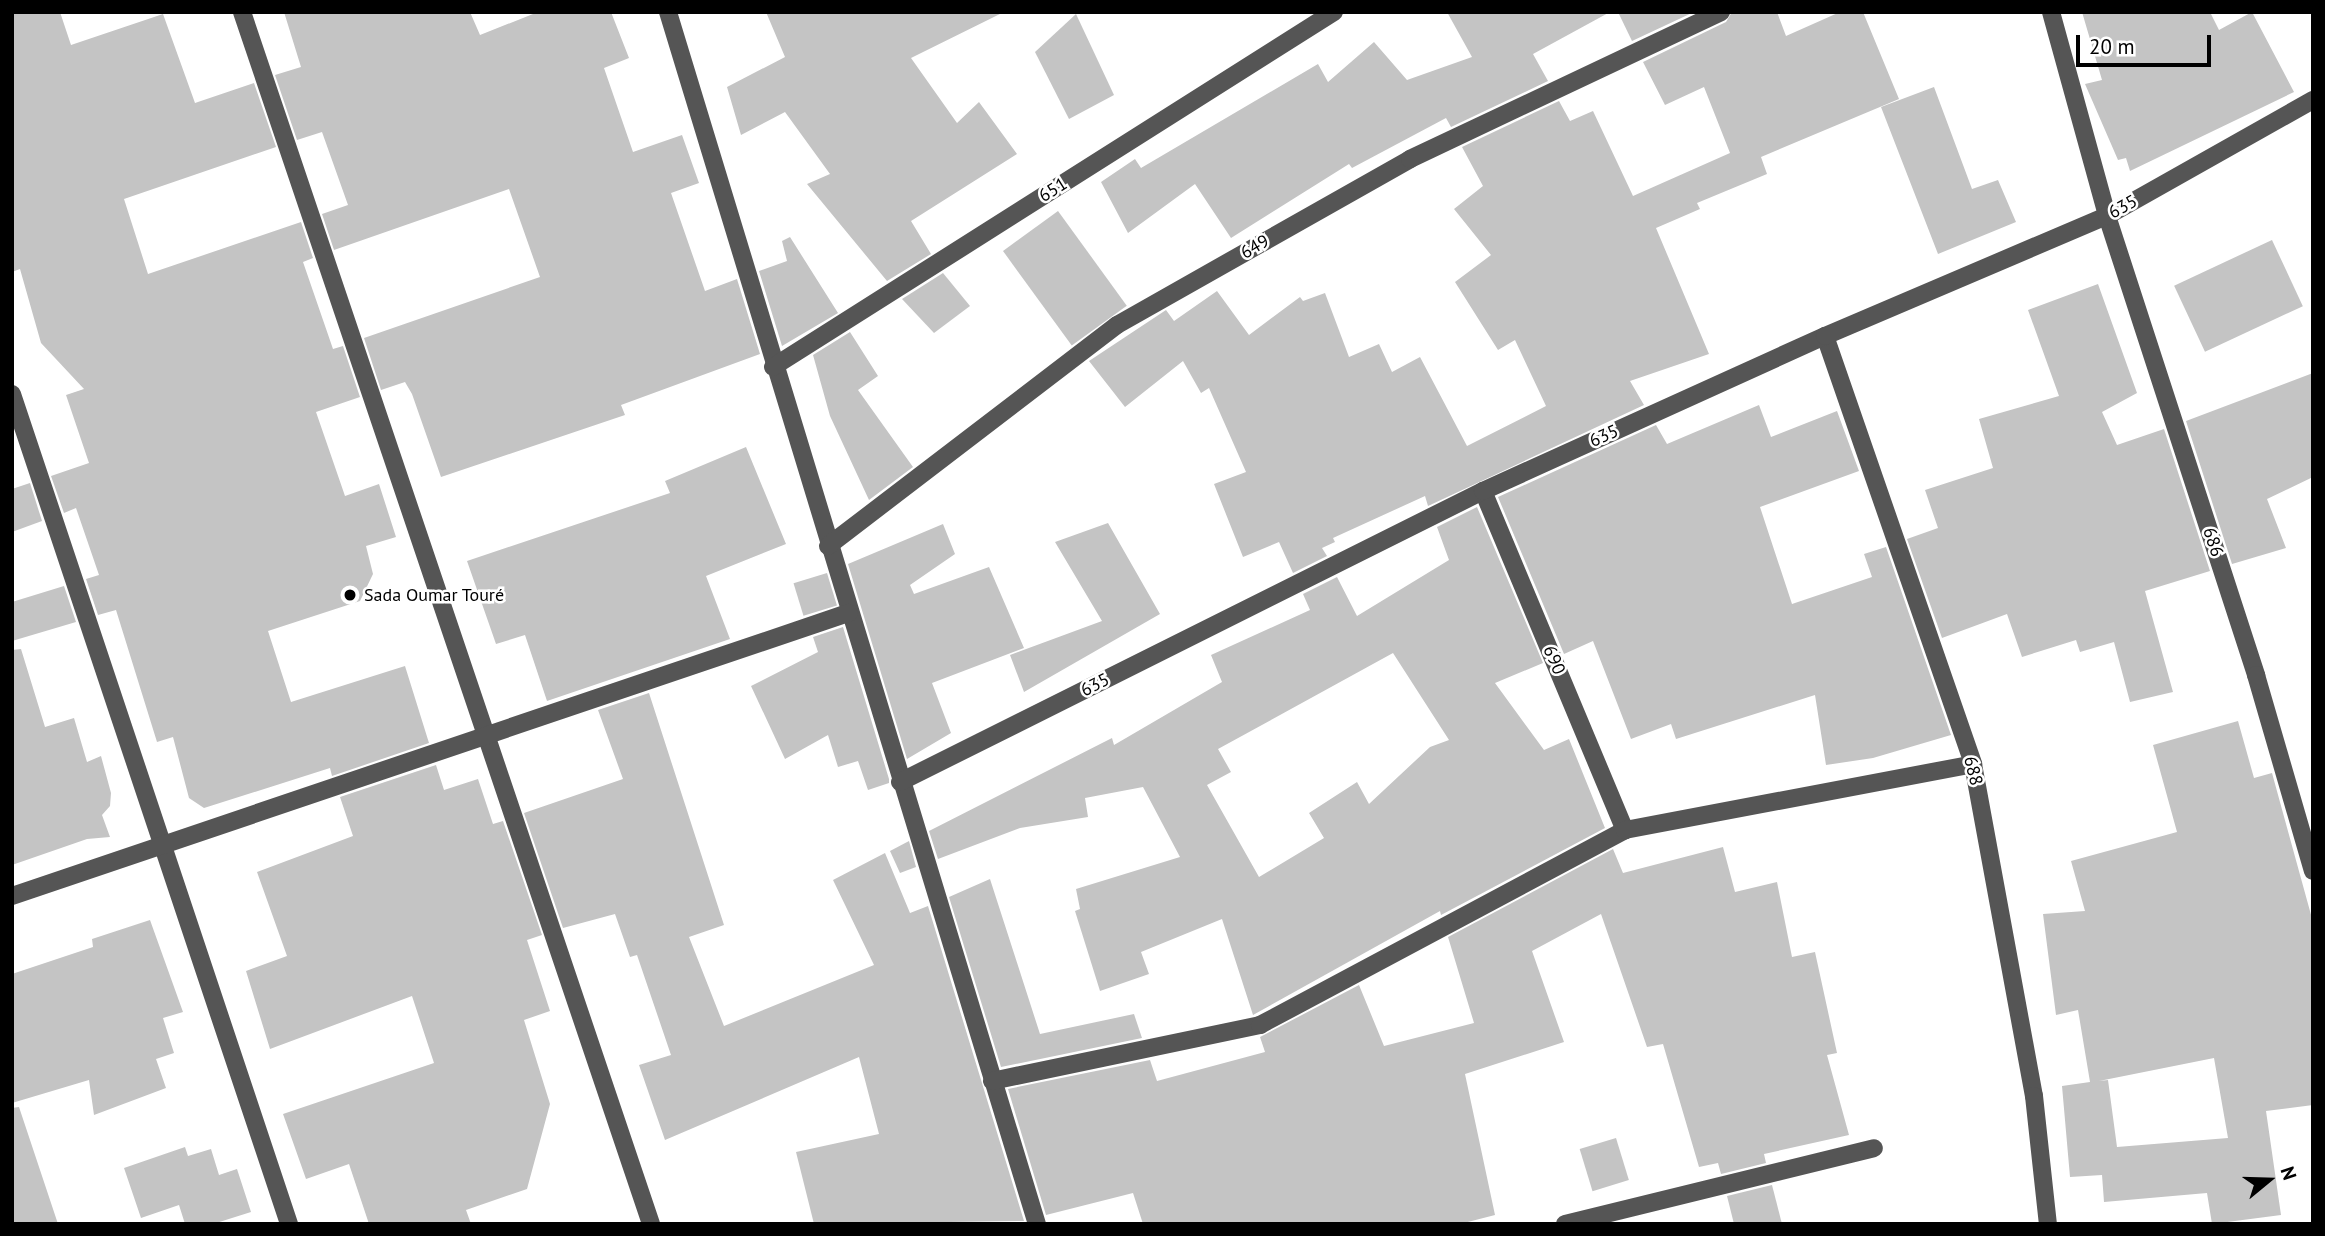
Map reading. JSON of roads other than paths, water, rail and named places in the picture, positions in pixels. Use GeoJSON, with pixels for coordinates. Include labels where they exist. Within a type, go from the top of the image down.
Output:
{"type":"FeatureCollection","features":[{"type":"Feature","properties":{"kind":"street"},"geometry":{"type":"LineString","coordinates":[[242,12],[651,1224]]}},
{"type":"Feature","properties":{"kind":"street"},"geometry":{"type":"LineString","coordinates":[[667,12],[848,613],[1037,1224]]}},
{"type":"Feature","properties":{"kind":"street","name":"651"},"geometry":{"type":"LineString","coordinates":[[773,367],[1334,12]]}},
{"type":"Feature","properties":{"kind":"street","name":"649"},"geometry":{"type":"LineString","coordinates":[[828,546],[1117,325],[1410,159],[1721,12]]}},
{"type":"Feature","properties":{"kind":"street","name":"686"},"geometry":{"type":"LineString","coordinates":[[2051,12],[2107,216],[2256,675],[2313,871]]}},
{"type":"Feature","properties":{"kind":"street","name":"635"},"geometry":{"type":"LineString","coordinates":[[900,782],[1483,491],[1825,336],[2107,216],[2313,100]]}},
{"type":"Feature","properties":{"kind":"street","name":"688"},"geometry":{"type":"LineString","coordinates":[[1825,336],[1973,764],[2034,1096],[2048,1224]]}},
{"type":"Feature","properties":{"kind":"street"},"geometry":{"type":"LineString","coordinates":[[12,394],[289,1224]]}},
{"type":"Feature","properties":{"kind":"street","name":"690"},"geometry":{"type":"LineString","coordinates":[[1483,491],[1625,830]]}},
{"type":"Feature","properties":{"kind":"street"},"geometry":{"type":"LineString","coordinates":[[12,895],[487,737],[848,613]]}},
{"type":"Feature","properties":{"kind":"street"},"geometry":{"type":"LineString","coordinates":[[992,1081],[1260,1025],[1625,830],[1973,764]]}},
{"type":"Feature","properties":{"kind":"street"},"geometry":{"type":"LineString","coordinates":[[1565,1224],[1874,1148]]}},
{"type":"Feature","properties":{"kind":"place","name":"Sada Oumar Touré"},"geometry":{"type":"Point","coordinates":[350,595]}}]}
